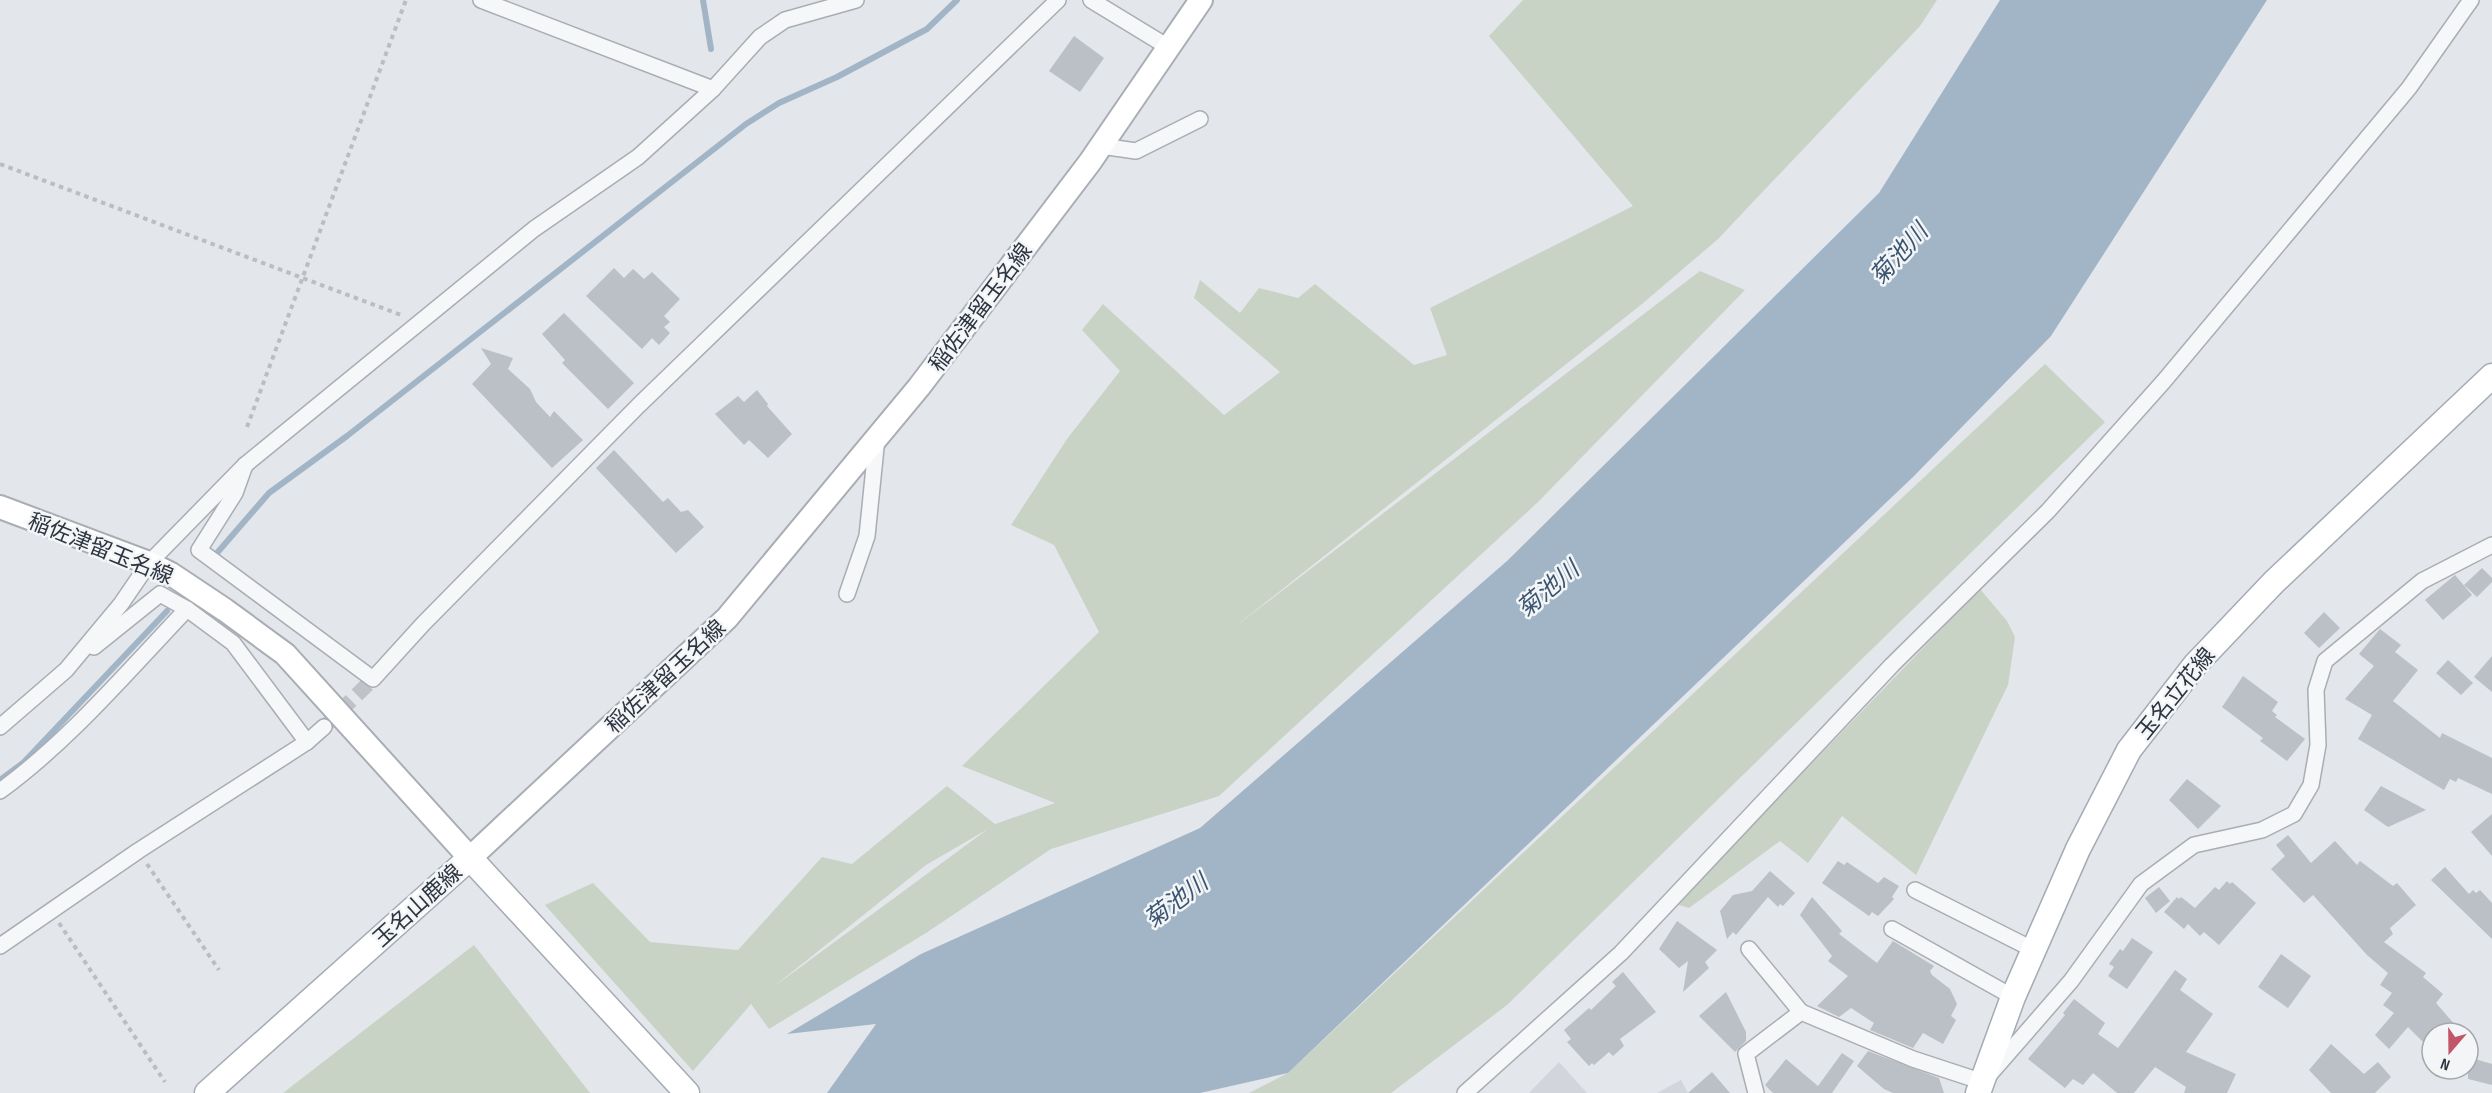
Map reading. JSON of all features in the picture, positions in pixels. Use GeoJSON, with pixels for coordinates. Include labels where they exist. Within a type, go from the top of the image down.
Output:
{"type":"FeatureCollection","features":[{"type":"Feature","properties":{"kind":"main road","name":"稲佐津留玉名線"},"geometry":{"type":"LineString","coordinates":[[0,507],[149,563],[171,574],[285,654],[470,858],[727,618],[919,387],[1101,146],[1201,0]]}},
{"type":"Feature","properties":{"kind":"main road","name":"玉名立花線"},"geometry":{"type":"LineString","coordinates":[[1980,1088],[2013,997],[2078,849],[2129,750],[2195,665],[2274,582],[2492,376]]}},
{"type":"Feature","properties":{"kind":"main road","name":"玉名山鹿線"},"geometry":{"type":"LineString","coordinates":[[207,1093],[470,858],[687,1093]]}},
{"type":"Feature","properties":{"kind":"street"},"geometry":{"type":"LineString","coordinates":[[481,0],[713,89]]}},
{"type":"Feature","properties":{"kind":"street"},"geometry":{"type":"LineString","coordinates":[[66,670],[121,604],[149,563],[245,465],[534,229],[638,157],[713,89],[760,37],[785,20],[856,0]]}},
{"type":"Feature","properties":{"kind":"street"},"geometry":{"type":"LineString","coordinates":[[245,465],[234,493],[199,550],[373,679],[423,624],[639,405],[1057,0]]}},
{"type":"Feature","properties":{"kind":"street"},"geometry":{"type":"LineString","coordinates":[[1092,0],[1168,47]]}},
{"type":"Feature","properties":{"kind":"street"},"geometry":{"type":"LineString","coordinates":[[1465,1093],[1620,953],[1892,665],[2048,511],[2164,381],[2409,88],[2470,0]]}},
{"type":"Feature","properties":{"kind":"street"},"geometry":{"type":"LineString","coordinates":[[1101,146],[1136,151],[1200,119]]}},
{"type":"Feature","properties":{"kind":"street"},"geometry":{"type":"LineString","coordinates":[[847,594],[867,536],[877,438]]}},
{"type":"Feature","properties":{"kind":"street"},"geometry":{"type":"LineString","coordinates":[[1749,950],[1801,1012],[1980,1088],[2071,981],[2141,884],[2194,845],[2262,830],[2294,814],[2312,784],[2318,745],[2316,690],[2325,661],[2422,581],[2492,544]]}},
{"type":"Feature","properties":{"kind":"street"},"geometry":{"type":"LineString","coordinates":[[0,727],[160,594],[187,609],[233,643],[307,742]]}},
{"type":"Feature","properties":{"kind":"street"},"geometry":{"type":"LineString","coordinates":[[0,791],[28,771],[88,713],[187,609]]}},
{"type":"Feature","properties":{"kind":"street"},"geometry":{"type":"LineString","coordinates":[[0,946],[138,851],[307,742],[324,727]]}},
{"type":"Feature","properties":{"kind":"street"},"geometry":{"type":"LineString","coordinates":[[1915,890],[2034,950]]}},
{"type":"Feature","properties":{"kind":"street"},"geometry":{"type":"LineString","coordinates":[[1892,929],[2013,997]]}},
{"type":"Feature","properties":{"kind":"street"},"geometry":{"type":"LineString","coordinates":[[1756,1093],[1746,1054],[1801,1012]]}},
{"type":"Feature","properties":{"kind":"path"},"geometry":{"type":"LineString","coordinates":[[247,427],[406,0]]}},
{"type":"Feature","properties":{"kind":"path"},"geometry":{"type":"LineString","coordinates":[[0,164],[402,315],[417,326]]}},
{"type":"Feature","properties":{"kind":"path"},"geometry":{"type":"LineString","coordinates":[[138,851],[219,970]]}},
{"type":"Feature","properties":{"kind":"path"},"geometry":{"type":"LineString","coordinates":[[51,911],[165,1082]]}},
{"type":"Feature","properties":{"kind":"shaded area"},"geometry":{"type":"Polygon","coordinates":[[[1559,1062],[1587,1093],[1529,1093],[1559,1062]]]}},
{"type":"Feature","properties":{"kind":"shaded area"},"geometry":{"type":"Polygon","coordinates":[[[1681,1080],[1688,1093],[1657,1093],[1681,1080]]]}},
{"type":"Feature","properties":{"kind":"green space"},"geometry":{"type":"Polygon","coordinates":[[[1523,0],[1937,0],[1920,26],[1718,239],[1642,304],[1232,629],[1700,271],[1745,290],[1538,502],[1219,796],[1051,849],[926,933],[769,1029],[751,1004],[693,1071],[545,905],[593,883],[650,942],[738,950],[822,857],[852,864],[947,786],[995,824],[1055,803],[962,766],[1099,632],[1054,545],[1011,525],[1067,439],[1120,371],[1082,330],[1103,304],[1224,415],[1280,372],[1194,298],[1200,280],[1240,313],[1259,288],[1298,298],[1315,284],[1414,365],[1447,355],[1430,308],[1633,206],[1489,36],[1523,0]],[[988,829],[926,865],[772,988],[988,829]]]}},
{"type":"Feature","properties":{"kind":"green space"},"geometry":{"type":"Polygon","coordinates":[[[2045,364],[2105,422],[1507,1005],[1391,1093],[1249,1093],[1288,1073],[2045,364]]]}},
{"type":"Feature","properties":{"kind":"green space"},"geometry":{"type":"Polygon","coordinates":[[[1980,589],[2007,621],[2015,637],[2008,685],[1916,875],[1842,816],[1808,863],[1780,841],[1689,908],[1676,904],[1980,589]]]}},
{"type":"Feature","properties":{"kind":"green space"},"geometry":{"type":"Polygon","coordinates":[[[474,945],[590,1093],[283,1093],[474,945]]]}},
{"type":"Feature","properties":{"kind":"water","name":"菊池川"},"geometry":{"type":"Polygon","coordinates":[[[2000,0],[2267,0],[2051,336],[1914,476],[1288,1073],[1200,1093],[827,1093],[876,1024],[787,1034],[921,954],[1200,828],[1507,561],[1879,193],[2000,0]]]}},
{"type":"Feature","properties":{"kind":"building"},"geometry":{"type":"Polygon","coordinates":[[[1074,36],[1104,58],[1080,92],[1049,71],[1074,36]]]}},
{"type":"Feature","properties":{"kind":"building"},"geometry":{"type":"Polygon","coordinates":[[[614,268],[624,278],[633,269],[644,279],[652,272],[680,299],[664,316],[670,322],[664,327],[670,333],[659,345],[652,338],[642,349],[586,296],[614,268]]]}},
{"type":"Feature","properties":{"kind":"building"},"geometry":{"type":"Polygon","coordinates":[[[564,313],[634,383],[608,409],[562,363],[565,360],[542,334],[564,313]]]}},
{"type":"Feature","properties":{"kind":"building"},"geometry":{"type":"Polygon","coordinates":[[[481,348],[513,358],[508,369],[530,389],[536,402],[550,417],[554,411],[583,440],[552,468],[472,384],[491,364],[481,348]]]}},
{"type":"Feature","properties":{"kind":"building"},"geometry":{"type":"Polygon","coordinates":[[[757,390],[768,404],[767,406],[792,434],[768,458],[749,440],[744,445],[715,414],[738,396],[744,402],[757,390]]]}},
{"type":"Feature","properties":{"kind":"building"},"geometry":{"type":"Polygon","coordinates":[[[614,450],[663,502],[668,498],[681,512],[688,510],[704,527],[676,553],[596,468],[614,450]]]}},
{"type":"Feature","properties":{"kind":"building"},"geometry":{"type":"Polygon","coordinates":[[[2482,568],[2492,578],[2492,582],[2477,597],[2464,585],[2482,568]]]}},
{"type":"Feature","properties":{"kind":"building"},"geometry":{"type":"Polygon","coordinates":[[[2455,575],[2472,595],[2443,620],[2425,600],[2455,575]]]}},
{"type":"Feature","properties":{"kind":"building"},"geometry":{"type":"Polygon","coordinates":[[[2324,612],[2340,628],[2319,648],[2304,633],[2324,612]]]}},
{"type":"Feature","properties":{"kind":"building"},"geometry":{"type":"Polygon","coordinates":[[[2380,629],[2401,645],[2395,652],[2418,670],[2393,701],[2440,738],[2442,733],[2492,758],[2492,794],[2458,778],[2456,782],[2450,779],[2444,790],[2358,739],[2372,715],[2345,699],[2374,666],[2359,654],[2380,629]]]}},
{"type":"Feature","properties":{"kind":"building"},"geometry":{"type":"Polygon","coordinates":[[[2492,656],[2492,692],[2474,677],[2492,656]]]}},
{"type":"Feature","properties":{"kind":"building"},"geometry":{"type":"Polygon","coordinates":[[[2448,660],[2473,683],[2461,695],[2436,673],[2448,660]]]}},
{"type":"Feature","properties":{"kind":"building"},"geometry":{"type":"Polygon","coordinates":[[[2243,676],[2278,702],[2272,711],[2277,715],[2275,717],[2305,739],[2287,761],[2260,741],[2263,738],[2222,707],[2243,676]]]}},
{"type":"Feature","properties":{"kind":"building"},"geometry":{"type":"Polygon","coordinates":[[[2187,779],[2221,806],[2198,829],[2169,800],[2187,779]]]}},
{"type":"Feature","properties":{"kind":"building"},"geometry":{"type":"Polygon","coordinates":[[[2381,786],[2426,810],[2388,827],[2364,810],[2381,786]]]}},
{"type":"Feature","properties":{"kind":"building"},"geometry":{"type":"Polygon","coordinates":[[[2492,814],[2492,856],[2471,832],[2492,814]]]}},
{"type":"Feature","properties":{"kind":"building"},"geometry":{"type":"Polygon","coordinates":[[[2288,835],[2311,863],[2335,841],[2357,865],[2360,861],[2393,886],[2397,883],[2416,905],[2390,928],[2393,934],[2384,942],[2426,973],[2423,977],[2443,994],[2436,1003],[2452,1021],[2420,1021],[2420,1039],[2408,1027],[2389,1049],[2375,1035],[2394,1013],[2383,1005],[2392,993],[2380,985],[2388,973],[2367,955],[2313,895],[2304,903],[2271,869],[2285,856],[2276,845],[2288,835]]]}},
{"type":"Feature","properties":{"kind":"building"},"geometry":{"type":"Polygon","coordinates":[[[1838,861],[1844,865],[1847,862],[1878,883],[1884,877],[1899,886],[1892,897],[1894,899],[1878,916],[1872,912],[1869,916],[1822,883],[1838,861]]]}},
{"type":"Feature","properties":{"kind":"building"},"geometry":{"type":"Polygon","coordinates":[[[2445,867],[2469,894],[2473,890],[2476,893],[2480,890],[2492,903],[2492,939],[2431,880],[2445,867]]]}},
{"type":"Feature","properties":{"kind":"building"},"geometry":{"type":"Polygon","coordinates":[[[1770,871],[1795,893],[1783,906],[1780,904],[1778,907],[1768,897],[1736,935],[1733,932],[1727,939],[1720,911],[1733,895],[1752,891],[1770,871]]]}},
{"type":"Feature","properties":{"kind":"building"},"geometry":{"type":"Polygon","coordinates":[[[2227,881],[2230,884],[2232,882],[2256,903],[2219,945],[2204,932],[2200,936],[2188,924],[2184,929],[2164,912],[2177,897],[2179,899],[2181,897],[2195,908],[2215,887],[2219,890],[2227,881]]]}},
{"type":"Feature","properties":{"kind":"building"},"geometry":{"type":"Polygon","coordinates":[[[2159,887],[2170,901],[2156,913],[2145,898],[2159,887]]]}},
{"type":"Feature","properties":{"kind":"building"},"geometry":{"type":"Polygon","coordinates":[[[1812,897],[1842,931],[1839,934],[1877,963],[1893,941],[1934,966],[1930,971],[1932,975],[1950,989],[1957,1004],[1951,1016],[1956,1020],[1943,1044],[1923,1033],[1913,1048],[1870,1030],[1874,1023],[1851,1008],[1839,1017],[1817,1006],[1848,976],[1828,961],[1832,956],[1800,915],[1812,897]]]}},
{"type":"Feature","properties":{"kind":"building"},"geometry":{"type":"Polygon","coordinates":[[[1677,921],[1717,950],[1705,962],[1709,968],[1683,992],[1688,961],[1679,968],[1659,949],[1677,921]]]}},
{"type":"Feature","properties":{"kind":"building"},"geometry":{"type":"Polygon","coordinates":[[[2132,938],[2153,952],[2127,989],[2108,976],[2114,967],[2109,964],[2120,949],[2123,951],[2132,938]]]}},
{"type":"Feature","properties":{"kind":"building"},"geometry":{"type":"Polygon","coordinates":[[[2281,954],[2311,976],[2288,1008],[2258,987],[2281,954]]]}},
{"type":"Feature","properties":{"kind":"building"},"geometry":{"type":"Polygon","coordinates":[[[2175,970],[2187,979],[2180,990],[2213,1014],[2186,1052],[2236,1074],[2227,1093],[2184,1093],[2186,1087],[2155,1067],[2134,1093],[2117,1093],[2093,1073],[2083,1085],[2073,1079],[2065,1088],[2028,1059],[2065,1015],[2063,1013],[2074,999],[2105,1023],[2098,1034],[2118,1048],[2175,970]]]}},
{"type":"Feature","properties":{"kind":"building"},"geometry":{"type":"Polygon","coordinates":[[[1623,972],[1656,1012],[1620,1039],[1624,1046],[1613,1056],[1609,1052],[1594,1065],[1592,1063],[1589,1066],[1567,1042],[1571,1039],[1564,1030],[1589,1008],[1591,1010],[1616,986],[1612,982],[1623,972]]]}},
{"type":"Feature","properties":{"kind":"building"},"geometry":{"type":"Polygon","coordinates":[[[1726,992],[1746,1032],[1746,1041],[1735,1052],[1699,1016],[1726,992]]]}},
{"type":"Feature","properties":{"kind":"building"},"geometry":{"type":"Polygon","coordinates":[[[2331,1044],[2364,1074],[2378,1062],[2391,1077],[2375,1093],[2331,1093],[2309,1070],[2331,1044]]]}},
{"type":"Feature","properties":{"kind":"building"},"geometry":{"type":"Polygon","coordinates":[[[1868,1051],[1939,1078],[1944,1093],[1893,1093],[1884,1089],[1857,1066],[1868,1051]]]}},
{"type":"Feature","properties":{"kind":"building"},"geometry":{"type":"Polygon","coordinates":[[[1842,1053],[1854,1061],[1832,1093],[1773,1093],[1765,1085],[1786,1059],[1818,1086],[1842,1053]]]}},
{"type":"Feature","properties":{"kind":"building"},"geometry":{"type":"Polygon","coordinates":[[[2480,1060],[2492,1064],[2492,1085],[2476,1081],[2480,1081],[2480,1060]]]}},
{"type":"Feature","properties":{"kind":"building"},"geometry":{"type":"Polygon","coordinates":[[[1712,1072],[1730,1093],[1688,1093],[1712,1072]]]}},
{"type":"Feature","properties":{"kind":"waterway"},"geometry":{"type":"LineString","coordinates":[[703,0],[711,49]]}},
{"type":"Feature","properties":{"kind":"waterway"},"geometry":{"type":"LineString","coordinates":[[217,553],[269,493],[347,436],[746,124],[779,103],[837,77],[927,29],[957,0]]}},
{"type":"Feature","properties":{"kind":"waterway"},"geometry":{"type":"LineString","coordinates":[[0,780],[23,763],[167,611]]}},
{"type":"Feature","properties":{"kind":"tunnel"},"geometry":{"type":"LineString","coordinates":[[324,727],[373,679]]}}]}
